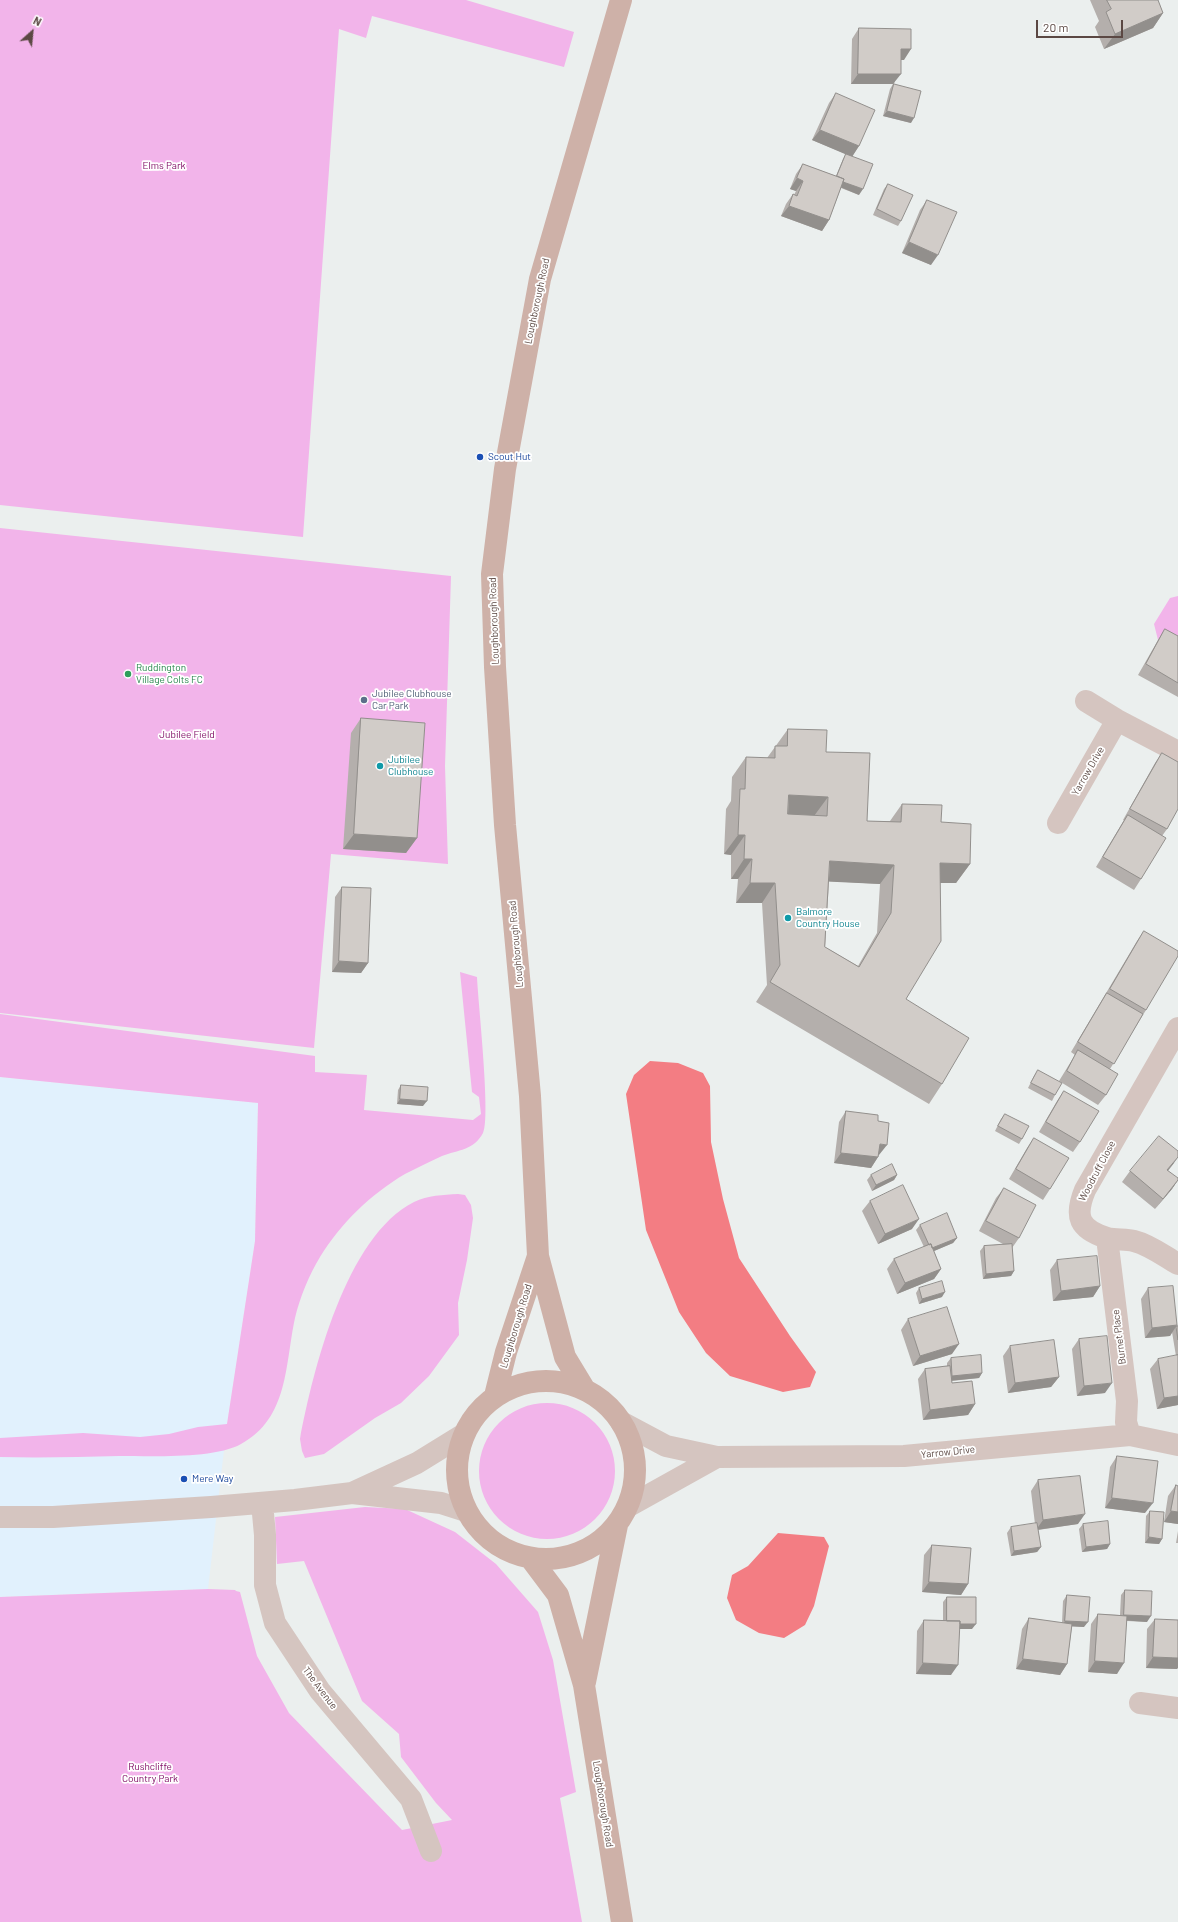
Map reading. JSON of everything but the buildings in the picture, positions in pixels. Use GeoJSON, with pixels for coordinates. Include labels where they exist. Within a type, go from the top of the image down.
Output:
{"type":"FeatureCollection","features":[{"type":"Feature","properties":{"kind":"main road","name":"Loughborough Road"},"geometry":{"type":"LineString","coordinates":[[585,1390],[565,1357],[538,1256],[530,1096],[505,826],[495,667],[492,574],[505,469],[540,279],[621,0]]}},
{"type":"Feature","properties":{"kind":"main road","name":"Loughborough Road"},"geometry":{"type":"LineString","coordinates":[[495,1396],[506,1352],[538,1256]]}},
{"type":"Feature","properties":{"kind":"main road"},"geometry":{"type":"LineString","coordinates":[[560,1382],[585,1390],[608,1406],[621,1422],[633,1449],[636,1478],[628,1506],[617,1526],[593,1547],[563,1558],[531,1558],[505,1550],[483,1533],[466,1511],[458,1486],[457,1460],[464,1434],[477,1413],[495,1396],[526,1383],[560,1382]]}},
{"type":"Feature","properties":{"kind":"main road","name":"Loughborough Road"},"geometry":{"type":"LineString","coordinates":[[584,1685],[617,1526]]}},
{"type":"Feature","properties":{"kind":"main road","name":"Loughborough Road"},"geometry":{"type":"LineString","coordinates":[[531,1558],[558,1595],[584,1685],[622,1922]]}},
{"type":"Feature","properties":{"kind":"street"},"geometry":{"type":"LineString","coordinates":[[1086,701],[1117,720],[1178,752]]}},
{"type":"Feature","properties":{"kind":"street","name":"Yarrow Drive"},"geometry":{"type":"LineString","coordinates":[[1058,823],[1117,720]]}},
{"type":"Feature","properties":{"kind":"street","name":"Woodruff Close"},"geometry":{"type":"LineString","coordinates":[[1178,1028],[1085,1190],[1080,1203],[1079,1217],[1085,1228],[1107,1238],[1140,1243],[1178,1264]]}},
{"type":"Feature","properties":{"kind":"street","name":"Burnet Place"},"geometry":{"type":"LineString","coordinates":[[1107,1238],[1127,1401],[1126,1422],[1130,1435]]}},
{"type":"Feature","properties":{"kind":"street","name":"Yarrow Drive"},"geometry":{"type":"LineString","coordinates":[[621,1422],[666,1446],[717,1457],[904,1456],[1130,1435],[1178,1445]]}},
{"type":"Feature","properties":{"kind":"street"},"geometry":{"type":"LineString","coordinates":[[352,1493],[417,1463],[464,1434]]}},
{"type":"Feature","properties":{"kind":"street"},"geometry":{"type":"LineString","coordinates":[[628,1506],[717,1457]]}},
{"type":"Feature","properties":{"kind":"street"},"geometry":{"type":"LineString","coordinates":[[0,1517],[53,1517],[262,1503],[352,1493],[441,1503],[466,1511]]}},
{"type":"Feature","properties":{"kind":"street","name":"The Avenue"},"geometry":{"type":"LineString","coordinates":[[262,1503],[265,1535],[265,1585],[275,1623],[320,1691],[411,1799],[432,1851]]}},
{"type":"Feature","properties":{"kind":"street"},"geometry":{"type":"LineString","coordinates":[[1140,1703],[1178,1708]]}},
{"type":"Feature","properties":{"kind":"shaded area"},"geometry":{"type":"Polygon","coordinates":[[[650,1061],[678,1063],[703,1073],[710,1086],[711,1142],[723,1199],[739,1258],[790,1336],[816,1372],[810,1387],[783,1392],[730,1376],[706,1353],[679,1312],[646,1230],[626,1094],[634,1075],[650,1061]]]}},
{"type":"Feature","properties":{"kind":"shaded area"},"geometry":{"type":"Polygon","coordinates":[[[0,1077],[258,1103],[255,1241],[227,1424],[208,1589],[0,1597],[0,1077]]]}},
{"type":"Feature","properties":{"kind":"shaded area"},"geometry":{"type":"Polygon","coordinates":[[[778,1533],[824,1537],[829,1546],[814,1606],[805,1625],[784,1638],[759,1633],[736,1620],[727,1598],[732,1575],[748,1566],[778,1533]]]}},
{"type":"Feature","properties":{"kind":"green space","name":"Elms Park"},"geometry":{"type":"Polygon","coordinates":[[[0,0],[466,0],[574,32],[564,67],[372,16],[366,38],[339,29],[303,537],[0,505],[0,0]]]}},
{"type":"Feature","properties":{"kind":"green space","name":"Jubilee Field"},"geometry":{"type":"Polygon","coordinates":[[[0,528],[451,576],[445,766],[448,864],[331,854],[314,1048],[0,1013],[0,528]]]}},
{"type":"Feature","properties":{"kind":"green space"},"geometry":{"type":"Polygon","coordinates":[[[1178,596],[1178,651],[1158,640],[1154,624],[1170,598],[1178,596]]]}},
{"type":"Feature","properties":{"kind":"green space"},"geometry":{"type":"Polygon","coordinates":[[[460,972],[477,977],[486,1106],[483,1133],[475,1143],[465,1149],[442,1156],[392,1182],[358,1210],[337,1232],[320,1257],[305,1286],[295,1318],[286,1371],[277,1405],[268,1420],[257,1433],[241,1444],[230,1449],[182,1456],[0,1457],[0,1438],[83,1433],[140,1437],[169,1434],[198,1427],[227,1424],[255,1241],[258,1103],[0,1077],[0,1014],[315,1056],[315,1072],[367,1075],[364,1110],[473,1120],[481,1114],[479,1097],[472,1092],[460,972]]]}},
{"type":"Feature","properties":{"kind":"green space"},"geometry":{"type":"Polygon","coordinates":[[[458,1194],[465,1195],[471,1205],[473,1218],[467,1260],[458,1303],[459,1335],[429,1376],[401,1403],[375,1418],[324,1454],[305,1458],[300,1439],[314,1378],[336,1307],[351,1274],[369,1244],[390,1219],[419,1200],[436,1196],[458,1194]]]}},
{"type":"Feature","properties":{"kind":"green space"},"geometry":{"type":"Polygon","coordinates":[[[540,1403],[554,1403],[573,1408],[585,1414],[600,1428],[610,1445],[614,1458],[614,1484],[610,1497],[604,1509],[590,1524],[585,1528],[567,1536],[554,1539],[540,1539],[521,1534],[509,1528],[494,1514],[490,1509],[482,1491],[479,1478],[479,1464],[484,1445],[490,1433],[504,1418],[509,1414],[527,1406],[540,1403]]]}},
{"type":"Feature","properties":{"kind":"green space","name":"Rushcliffe Country Park"},"geometry":{"type":"Polygon","coordinates":[[[365,1507],[405,1509],[455,1532],[496,1564],[538,1612],[553,1660],[576,1792],[560,1798],[582,1922],[0,1922],[0,1597],[208,1589],[235,1590],[240,1592],[257,1656],[289,1713],[402,1830],[452,1820],[436,1803],[401,1757],[399,1734],[362,1701],[304,1561],[277,1564],[275,1517],[365,1507]]]}},
{"type":"Feature","properties":{"kind":"place","name":"Scout Hut"},"geometry":{"type":"Point","coordinates":[480,457]}},
{"type":"Feature","properties":{"kind":"place","name":"Ruddington Village Colts FC"},"geometry":{"type":"Point","coordinates":[128,674]}},
{"type":"Feature","properties":{"kind":"place","name":"Jubilee Clubhouse Car Park"},"geometry":{"type":"Point","coordinates":[364,700]}},
{"type":"Feature","properties":{"kind":"place","name":"Jubilee Clubhouse"},"geometry":{"type":"Point","coordinates":[380,766]}},
{"type":"Feature","properties":{"kind":"place","name":"Balmore Country House"},"geometry":{"type":"Point","coordinates":[788,918]}},
{"type":"Feature","properties":{"kind":"place","name":"Mere Way"},"geometry":{"type":"Point","coordinates":[184,1479]}}]}
